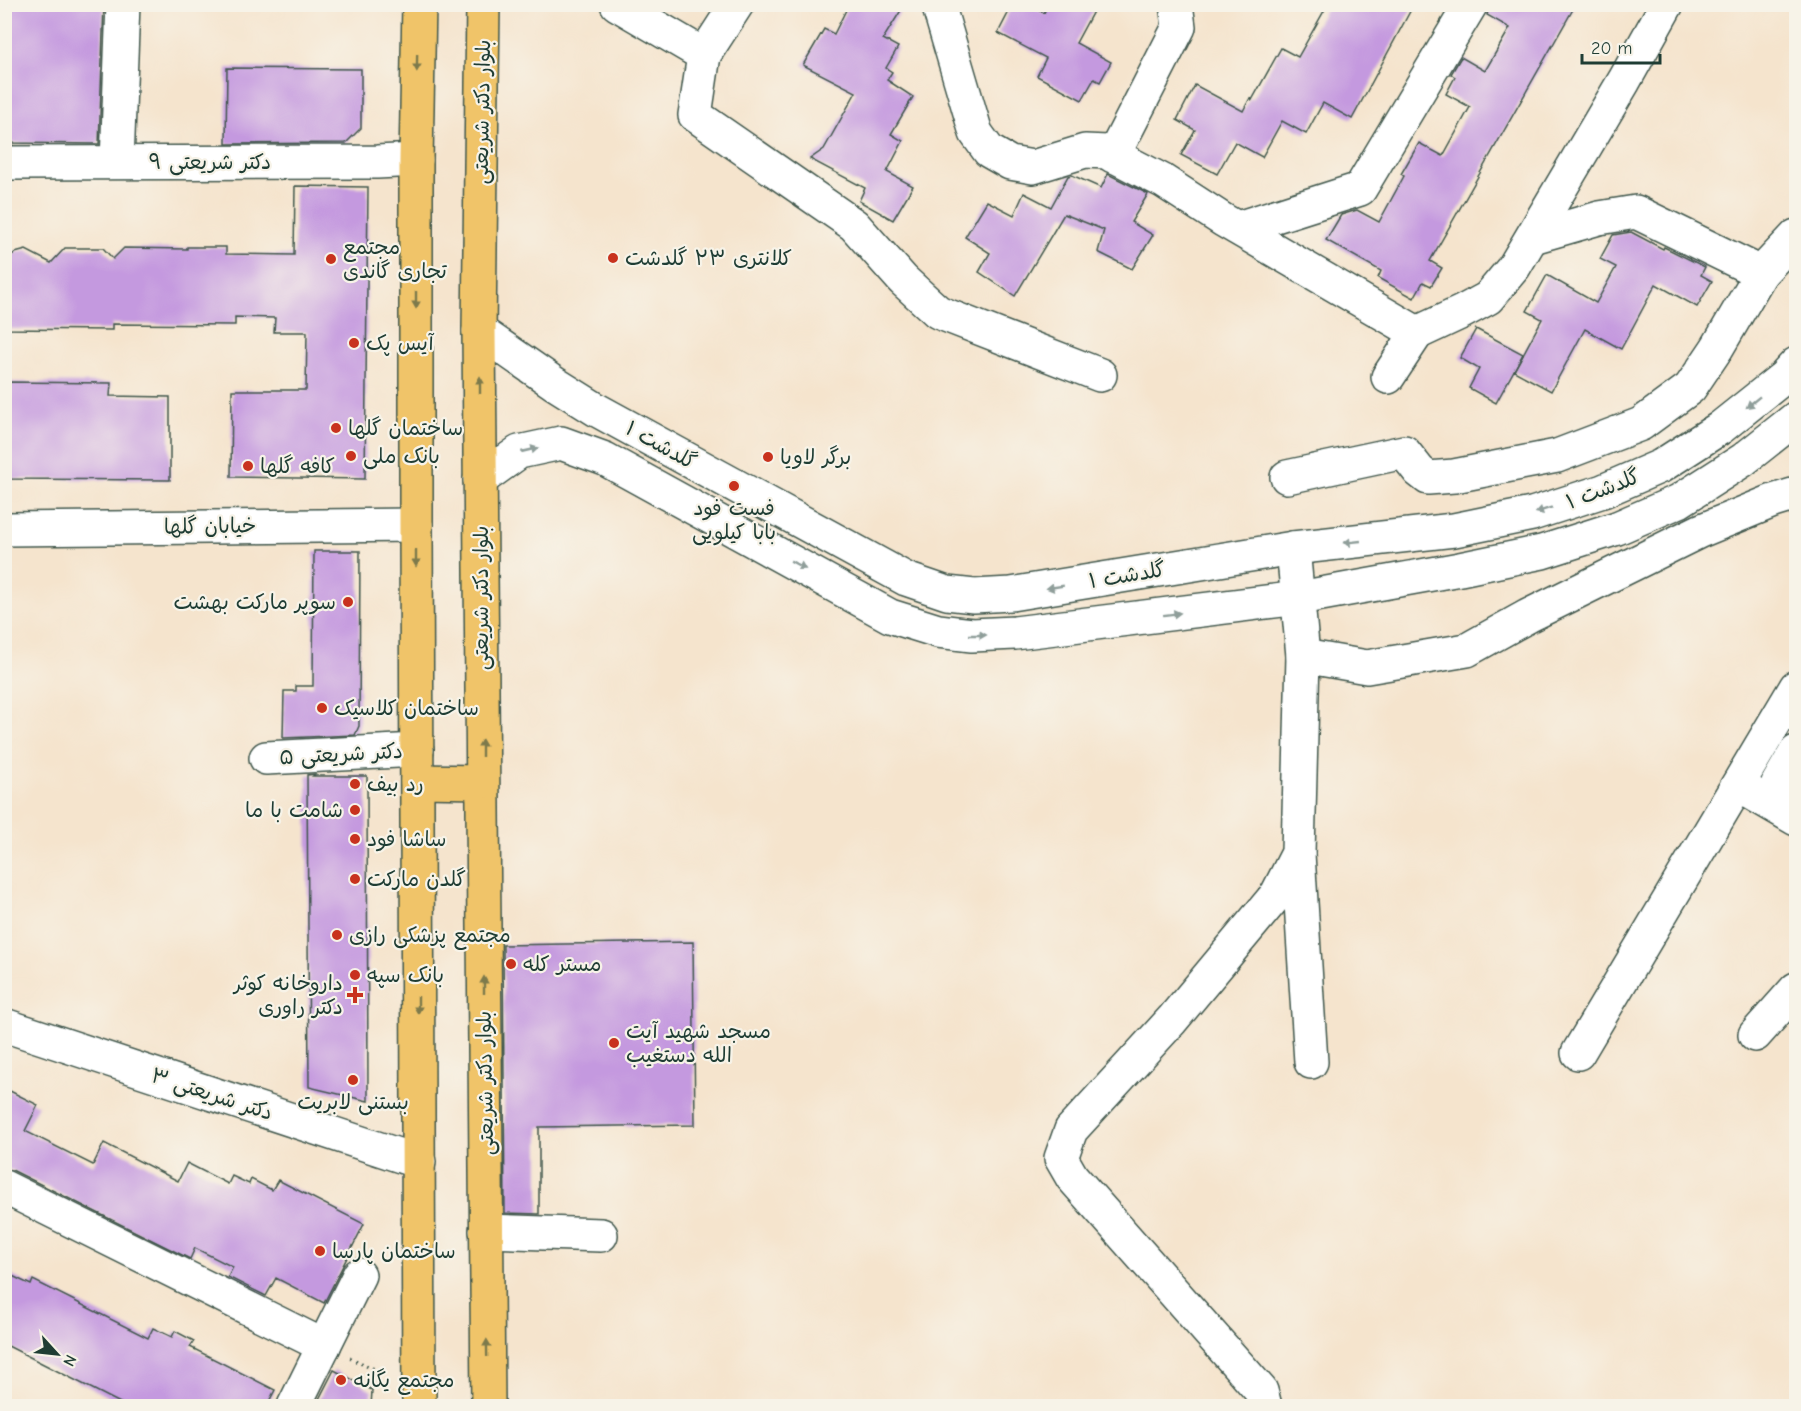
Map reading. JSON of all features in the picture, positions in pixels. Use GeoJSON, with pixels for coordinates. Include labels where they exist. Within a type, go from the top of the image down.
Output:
{"type":"FeatureCollection","features":[{"type":"Feature","properties":{"kind":"main road"},"geometry":{"type":"LineString","coordinates":[[419,4],[416,160],[419,1407]]}},
{"type":"Feature","properties":{"kind":"main road","name":"بلوار دکتر شریعتی"},"geometry":{"type":"LineString","coordinates":[[483,4],[479,331],[488,1407]]}},
{"type":"Feature","properties":{"kind":"main road"},"geometry":{"type":"LineString","coordinates":[[417,766],[483,782]]}},
{"type":"Feature","properties":{"kind":"street"},"geometry":{"type":"LineString","coordinates":[[117,162],[123,4]]}},
{"type":"Feature","properties":{"kind":"street"},"geometry":{"type":"LineString","coordinates":[[617,4],[704,54]]}},
{"type":"Feature","properties":{"kind":"street"},"geometry":{"type":"LineString","coordinates":[[737,4],[704,54],[694,115],[854,225],[903,280],[938,312],[1100,375]]}},
{"type":"Feature","properties":{"kind":"street"},"geometry":{"type":"LineString","coordinates":[[939,4],[976,133],[989,151],[1010,163],[1033,167],[1085,151],[1107,152],[1163,181],[1238,228],[1417,333]]}},
{"type":"Feature","properties":{"kind":"street"},"geometry":{"type":"LineString","coordinates":[[1113,156],[1179,27],[1176,4]]}},
{"type":"Feature","properties":{"kind":"street"},"geometry":{"type":"LineString","coordinates":[[1238,228],[1360,189],[1471,4]]}},
{"type":"Feature","properties":{"kind":"street"},"geometry":{"type":"LineString","coordinates":[[1388,377],[1417,333],[1488,298],[1514,267],[1667,4]]}},
{"type":"Feature","properties":{"kind":"street","name":"دکتر شریعتی ۹"},"geometry":{"type":"LineString","coordinates":[[4,163],[416,160]]}},
{"type":"Feature","properties":{"kind":"street"},"geometry":{"type":"LineString","coordinates":[[1533,237],[1599,218],[1636,212],[1761,273]]}},
{"type":"Feature","properties":{"kind":"street"},"geometry":{"type":"LineString","coordinates":[[1287,477],[1404,452],[1419,471],[1428,478],[1454,476],[1557,456],[1641,424],[1690,388],[1717,348],[1761,273],[1797,236]]}},
{"type":"Feature","properties":{"kind":"street","name":"گلدشت ۱"},"geometry":{"type":"LineString","coordinates":[[479,331],[597,410],[906,579],[947,593],[974,596],[1011,594],[1293,548],[1454,530],[1532,514],[1603,491],[1661,466],[1720,428],[1797,364]]}},
{"type":"Feature","properties":{"kind":"street","name":"گلدشت ۱"},"geometry":{"type":"LineString","coordinates":[[480,480],[519,452],[561,443],[605,459],[890,616],[938,631],[972,635],[1015,633],[1299,598],[1542,552],[1617,528],[1679,501],[1743,460],[1797,417]]}},
{"type":"Feature","properties":{"kind":"street"},"geometry":{"type":"LineString","coordinates":[[726,526],[744,490]]}},
{"type":"Feature","properties":{"kind":"street"},"geometry":{"type":"LineString","coordinates":[[1303,656],[1367,667],[1467,650],[1528,616],[1700,531],[1773,501],[1797,494]]}},
{"type":"Feature","properties":{"kind":"street","name":"خیابان گلها"},"geometry":{"type":"LineString","coordinates":[[4,529],[416,525]]}},
{"type":"Feature","properties":{"kind":"street"},"geometry":{"type":"LineString","coordinates":[[1293,548],[1303,656],[1298,853],[1311,1062]]}},
{"type":"Feature","properties":{"kind":"street"},"geometry":{"type":"LineString","coordinates":[[1578,1053],[1797,687]]}},
{"type":"Feature","properties":{"kind":"street"},"geometry":{"type":"LineString","coordinates":[[1779,783],[1797,752]]}},
{"type":"Feature","properties":{"kind":"street","name":"۵ دکتر شریعتی"},"geometry":{"type":"LineString","coordinates":[[266,758],[417,766]]}},
{"type":"Feature","properties":{"kind":"street"},"geometry":{"type":"LineString","coordinates":[[1738,785],[1797,819]]}},
{"type":"Feature","properties":{"kind":"street"},"geometry":{"type":"LineString","coordinates":[[1265,1407],[1261,1391],[1072,1177],[1061,1158],[1071,1130],[1172,1020],[1277,894],[1298,853]]}},
{"type":"Feature","properties":{"kind":"street"},"geometry":{"type":"LineString","coordinates":[[1755,1035],[1797,990]]}},
{"type":"Feature","properties":{"kind":"street","name":"۳ دکتر شریعتی"},"geometry":{"type":"LineString","coordinates":[[4,1025],[419,1162]]}},
{"type":"Feature","properties":{"kind":"street"},"geometry":{"type":"LineString","coordinates":[[4,1187],[324,1346]]}},
{"type":"Feature","properties":{"kind":"street"},"geometry":{"type":"LineString","coordinates":[[486,1231],[601,1235]]}},
{"type":"Feature","properties":{"kind":"street"},"geometry":{"type":"LineString","coordinates":[[294,1407],[359,1275]]}},
{"type":"Feature","properties":{"kind":"building"},"geometry":{"type":"Polygon","coordinates":[[[4,4],[104,4],[99,144],[4,143],[4,4]]]}},
{"type":"Feature","properties":{"kind":"building"},"geometry":{"type":"Polygon","coordinates":[[[849,4],[905,4],[883,39],[898,47],[886,68],[892,72],[887,80],[913,97],[891,134],[903,141],[887,172],[913,186],[893,220],[859,201],[865,188],[810,159],[824,149],[856,92],[803,65],[824,29],[834,34],[849,4]]]}},
{"type":"Feature","properties":{"kind":"building"},"geometry":{"type":"Polygon","coordinates":[[[1013,4],[1028,4],[1044,13],[1048,4],[1097,4],[1076,43],[1111,62],[1100,82],[1094,79],[1082,100],[1037,76],[1046,58],[998,33],[1013,4]]]}},
{"type":"Feature","properties":{"kind":"building"},"geometry":{"type":"Polygon","coordinates":[[[1328,4],[1414,4],[1352,119],[1323,103],[1306,134],[1282,121],[1262,157],[1235,142],[1217,174],[1181,155],[1195,130],[1177,120],[1195,85],[1243,111],[1250,98],[1252,100],[1281,48],[1298,57],[1328,4]]]}},
{"type":"Feature","properties":{"kind":"building"},"geometry":{"type":"Polygon","coordinates":[[[1490,4],[1576,4],[1430,261],[1442,268],[1431,286],[1423,282],[1414,298],[1378,278],[1381,271],[1326,240],[1341,215],[1357,210],[1379,222],[1404,176],[1401,174],[1419,143],[1443,156],[1470,107],[1446,94],[1455,77],[1451,74],[1461,57],[1485,71],[1510,28],[1487,15],[1490,4]]]}},
{"type":"Feature","properties":{"kind":"building"},"geometry":{"type":"Polygon","coordinates":[[[227,68],[361,69],[361,128],[346,143],[226,144],[227,68]]]}},
{"type":"Feature","properties":{"kind":"building"},"geometry":{"type":"Polygon","coordinates":[[[1108,174],[1148,194],[1131,222],[1153,235],[1132,269],[1098,252],[1104,230],[1064,214],[1015,296],[979,272],[990,253],[965,237],[987,201],[1014,215],[1024,193],[1051,207],[1068,176],[1072,175],[1101,188],[1108,174]]]}},
{"type":"Feature","properties":{"kind":"building"},"geometry":{"type":"Polygon","coordinates":[[[295,186],[368,187],[365,479],[231,477],[232,390],[306,390],[307,332],[274,332],[275,318],[235,317],[235,325],[112,324],[112,330],[4,329],[4,259],[15,253],[26,250],[51,263],[65,248],[103,248],[113,259],[124,248],[226,247],[226,254],[294,255],[295,186]]]}},
{"type":"Feature","properties":{"kind":"building"},"geometry":{"type":"Polygon","coordinates":[[[1631,232],[1705,267],[1701,275],[1712,281],[1697,307],[1656,284],[1621,349],[1585,329],[1551,391],[1514,371],[1542,319],[1527,311],[1547,275],[1596,303],[1616,267],[1600,259],[1613,235],[1631,232]]]}},
{"type":"Feature","properties":{"kind":"building"},"geometry":{"type":"Polygon","coordinates":[[[1476,329],[1523,354],[1496,403],[1469,388],[1479,369],[1460,358],[1476,329]]]}},
{"type":"Feature","properties":{"kind":"building"},"geometry":{"type":"Polygon","coordinates":[[[4,382],[111,383],[110,396],[170,397],[170,480],[4,479],[4,382]]]}},
{"type":"Feature","properties":{"kind":"building"},"geometry":{"type":"Polygon","coordinates":[[[314,551],[360,551],[359,726],[355,735],[283,738],[284,691],[296,691],[296,686],[313,686],[314,551]]]}},
{"type":"Feature","properties":{"kind":"building"},"geometry":{"type":"Polygon","coordinates":[[[316,774],[313,776],[367,776],[368,1101],[309,1087],[307,775],[316,774]]]}},
{"type":"Feature","properties":{"kind":"building","name":"مسجد شهید آیت الله دستغیب"},"geometry":{"type":"Polygon","coordinates":[[[693,942],[695,1125],[539,1127],[539,1214],[505,1213],[503,945],[693,942]]]}},
{"type":"Feature","properties":{"kind":"building"},"geometry":{"type":"Polygon","coordinates":[[[4,1088],[38,1105],[25,1131],[93,1165],[104,1143],[178,1181],[187,1163],[228,1184],[232,1176],[249,1184],[251,1179],[272,1190],[278,1180],[364,1224],[324,1303],[276,1278],[266,1296],[228,1277],[233,1267],[195,1248],[190,1259],[12,1170],[4,1169],[4,1088]]]}},
{"type":"Feature","properties":{"kind":"building"},"geometry":{"type":"Polygon","coordinates":[[[4,1272],[31,1285],[33,1280],[148,1338],[153,1328],[172,1337],[175,1331],[194,1341],[190,1347],[275,1390],[266,1407],[128,1407],[4,1344],[4,1272]]]}},
{"type":"Feature","properties":{"kind":"building","name":"مجتمع یگانه"},"geometry":{"type":"Polygon","coordinates":[[[334,1370],[372,1390],[371,1407],[315,1407],[334,1370]]]}},
{"type":"Feature","properties":{"kind":"place","name":"کلانتری ۲۳ گلدشت"},"geometry":{"type":"Point","coordinates":[613,258]}},
{"type":"Feature","properties":{"kind":"place","name":"مجتمع تجاری گاندی"},"geometry":{"type":"Point","coordinates":[331,259]}},
{"type":"Feature","properties":{"kind":"place","name":"آیس پک"},"geometry":{"type":"Point","coordinates":[354,343]}},
{"type":"Feature","properties":{"kind":"place","name":"ساختمان گلها"},"geometry":{"type":"Point","coordinates":[336,428]}},
{"type":"Feature","properties":{"kind":"place","name":"بانک ملی"},"geometry":{"type":"Point","coordinates":[351,456]}},
{"type":"Feature","properties":{"kind":"place","name":"برگر لاویا"},"geometry":{"type":"Point","coordinates":[768,457]}},
{"type":"Feature","properties":{"kind":"place","name":"کافه گلها"},"geometry":{"type":"Point","coordinates":[248,466]}},
{"type":"Feature","properties":{"kind":"place","name":"فست فود بابا کیلویی"},"geometry":{"type":"Point","coordinates":[734,486]}},
{"type":"Feature","properties":{"kind":"place","name":"سوپر مارکت بهشت"},"geometry":{"type":"Point","coordinates":[348,602]}},
{"type":"Feature","properties":{"kind":"place","name":"ساختمان کلاسیک"},"geometry":{"type":"Point","coordinates":[322,708]}},
{"type":"Feature","properties":{"kind":"place","name":"رد بیف"},"geometry":{"type":"Point","coordinates":[355,784]}},
{"type":"Feature","properties":{"kind":"place","name":"شامت با ما"},"geometry":{"type":"Point","coordinates":[355,810]}},
{"type":"Feature","properties":{"kind":"place","name":"ساشا فود"},"geometry":{"type":"Point","coordinates":[355,839]}},
{"type":"Feature","properties":{"kind":"place","name":"گلدن مارکت"},"geometry":{"type":"Point","coordinates":[355,879]}},
{"type":"Feature","properties":{"kind":"place","name":"مجتمع پزشکی رازی"},"geometry":{"type":"Point","coordinates":[337,935]}},
{"type":"Feature","properties":{"kind":"place","name":"مستر کله"},"geometry":{"type":"Point","coordinates":[511,964]}},
{"type":"Feature","properties":{"kind":"place","name":"بانک سپه"},"geometry":{"type":"Point","coordinates":[355,975]}},
{"type":"Feature","properties":{"kind":"place","name":"داروخانه کوثر دکتر راوری"},"geometry":{"type":"Point","coordinates":[355,995]}},
{"type":"Feature","properties":{"kind":"place","name":"مسجد شهید آیت الله دستغیب"},"geometry":{"type":"Point","coordinates":[614,1043]}},
{"type":"Feature","properties":{"kind":"place","name":"بستنی لابریت"},"geometry":{"type":"Point","coordinates":[353,1080]}},
{"type":"Feature","properties":{"kind":"place","name":"ساختمان پارسا"},"geometry":{"type":"Point","coordinates":[320,1251]}},
{"type":"Feature","properties":{"kind":"place","name":"مجتمع یگانه"},"geometry":{"type":"Point","coordinates":[341,1380]}}]}
